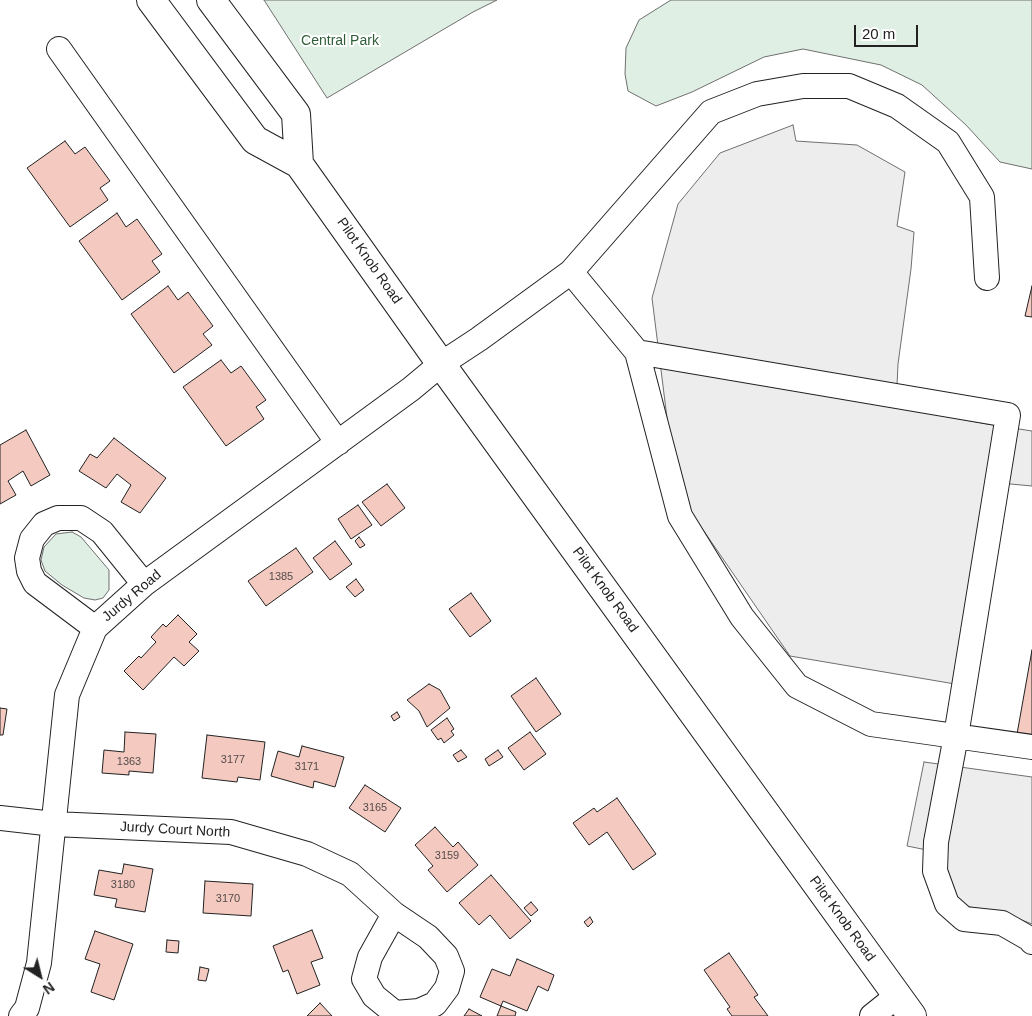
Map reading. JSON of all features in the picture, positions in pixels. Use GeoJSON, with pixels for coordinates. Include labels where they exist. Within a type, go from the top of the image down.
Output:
{"type":"FeatureCollection","features":[{"type":"Feature","properties":{"kind":"main road","name":"Pilot Knob Road"},"geometry":{"type":"LineString","coordinates":[[151,0],[255,140],[299,164],[904,1006]]}},
{"type":"Feature","properties":{"kind":"main road"},"geometry":{"type":"LineString","coordinates":[[211,0],[296,114],[299,164]]}},
{"type":"Feature","properties":{"kind":"street"},"geometry":{"type":"LineString","coordinates":[[59,49],[338,443]]}},
{"type":"Feature","properties":{"kind":"street","name":"Jurdy Road"},"geometry":{"type":"LineString","coordinates":[[21,1016],[27,1008],[39,963],[67,695],[95,628],[144,584],[411,389],[441,364],[571,272],[710,112],[757,94],[803,86],[849,86],[897,106],[948,142],[982,197],[987,278]]}},
{"type":"Feature","properties":{"kind":"street"},"geometry":{"type":"LineString","coordinates":[[571,272],[637,352],[680,516],[742,617],[796,686],[871,724],[1032,748]]}},
{"type":"Feature","properties":{"kind":"street"},"geometry":{"type":"LineString","coordinates":[[637,352],[1008,415],[956,736],[936,842],[935,871],[947,904],[964,919],[1002,923],[1032,942]]}},
{"type":"Feature","properties":{"kind":"street"},"geometry":{"type":"LineString","coordinates":[[95,628],[35,583],[29,572],[27,558],[32,539],[44,524],[58,518],[81,518],[102,532],[144,584]]}},
{"type":"Feature","properties":{"kind":"street","name":"Jurdy Court North"},"geometry":{"type":"LineString","coordinates":[[0,818],[54,824],[230,832],[307,854],[350,874],[394,914]]}},
{"type":"Feature","properties":{"kind":"street"},"geometry":{"type":"LineString","coordinates":[[872,1016],[904,1006]]}},
{"type":"Feature","properties":{"kind":"green space","name":"Central Park"},"geometry":{"type":"Polygon","coordinates":[[[264,0],[497,0],[473,12],[327,98],[264,0]]]}},
{"type":"Feature","properties":{"kind":"green space"},"geometry":{"type":"Polygon","coordinates":[[[671,0],[1032,0],[1032,169],[1000,162],[966,125],[922,85],[881,65],[803,49],[764,57],[692,92],[656,106],[628,91],[625,74],[626,48],[639,20],[671,0]]]}},
{"type":"Feature","properties":{"kind":"green space"},"geometry":{"type":"Polygon","coordinates":[[[72,532],[81,537],[109,570],[109,590],[103,598],[95,600],[84,598],[62,585],[45,571],[41,560],[44,547],[56,534],[72,532]]]}},
{"type":"Feature","properties":{"kind":"shaded area"},"geometry":{"type":"Polygon","coordinates":[[[793,125],[796,141],[857,145],[905,172],[897,226],[914,232],[898,364],[896,407],[1032,431],[1032,486],[989,482],[955,684],[790,656],[690,511],[669,434],[652,298],[678,204],[720,153],[793,125]]]}},
{"type":"Feature","properties":{"kind":"shaded area"},"geometry":{"type":"Polygon","coordinates":[[[924,762],[1032,777],[1032,924],[1004,913],[964,906],[952,896],[947,882],[947,854],[907,846],[924,762]]]}},
{"type":"Feature","properties":{"kind":"building"},"geometry":{"type":"Polygon","coordinates":[[[65,141],[75,154],[85,147],[110,181],[100,188],[108,200],[70,227],[27,168],[65,141]]]}},
{"type":"Feature","properties":{"kind":"building"},"geometry":{"type":"Polygon","coordinates":[[[117,213],[126,227],[137,219],[162,254],[152,261],[160,272],[122,300],[79,241],[117,213]]]}},
{"type":"Feature","properties":{"kind":"building"},"geometry":{"type":"Polygon","coordinates":[[[168,286],[178,300],[188,292],[213,326],[203,334],[212,345],[174,373],[131,314],[168,286]]]}},
{"type":"Feature","properties":{"kind":"building"},"geometry":{"type":"Polygon","coordinates":[[[1032,286],[1032,317],[1025,316],[1032,286]]]}},
{"type":"Feature","properties":{"kind":"building"},"geometry":{"type":"Polygon","coordinates":[[[221,360],[231,373],[241,366],[266,400],[256,407],[264,419],[226,446],[183,387],[221,360]]]}},
{"type":"Feature","properties":{"kind":"building"},"geometry":{"type":"Polygon","coordinates":[[[26,430],[50,475],[31,486],[23,471],[8,481],[16,495],[0,504],[0,445],[26,430]]]}},
{"type":"Feature","properties":{"kind":"building"},"geometry":{"type":"Polygon","coordinates":[[[114,438],[166,478],[140,513],[121,502],[131,485],[117,474],[106,488],[79,471],[90,454],[97,458],[114,438]]]}},
{"type":"Feature","properties":{"kind":"building"},"geometry":{"type":"Polygon","coordinates":[[[387,484],[405,508],[381,526],[362,502],[387,484]]]}},
{"type":"Feature","properties":{"kind":"building"},"geometry":{"type":"Polygon","coordinates":[[[358,505],[372,525],[351,539],[338,519],[358,505]]]}},
{"type":"Feature","properties":{"kind":"building"},"geometry":{"type":"Polygon","coordinates":[[[359,537],[365,545],[360,548],[355,541],[359,537]]]}},
{"type":"Feature","properties":{"kind":"building"},"geometry":{"type":"Polygon","coordinates":[[[335,541],[352,564],[330,580],[313,558],[335,541]]]}},
{"type":"Feature","properties":{"kind":"building"},"geometry":{"type":"Polygon","coordinates":[[[296,548],[313,572],[266,606],[248,581],[296,548]]]}},
{"type":"Feature","properties":{"kind":"building"},"geometry":{"type":"Polygon","coordinates":[[[356,579],[364,590],[355,597],[346,587],[356,579]]]}},
{"type":"Feature","properties":{"kind":"building"},"geometry":{"type":"Polygon","coordinates":[[[471,593],[491,621],[470,637],[449,609],[471,593]]]}},
{"type":"Feature","properties":{"kind":"building"},"geometry":{"type":"Polygon","coordinates":[[[178,615],[197,634],[189,642],[199,651],[184,666],[174,657],[143,690],[124,671],[139,656],[141,658],[156,642],[151,637],[163,624],[166,627],[178,615]]]}},
{"type":"Feature","properties":{"kind":"building"},"geometry":{"type":"Polygon","coordinates":[[[1032,650],[1032,735],[1017,734],[1032,650]]]}},
{"type":"Feature","properties":{"kind":"building"},"geometry":{"type":"Polygon","coordinates":[[[536,678],[561,714],[536,732],[511,696],[536,678]]]}},
{"type":"Feature","properties":{"kind":"building"},"geometry":{"type":"Polygon","coordinates":[[[429,684],[440,690],[450,708],[427,727],[419,711],[407,700],[429,684]]]}},
{"type":"Feature","properties":{"kind":"building"},"geometry":{"type":"Polygon","coordinates":[[[0,708],[7,709],[3,735],[0,735],[0,708]]]}},
{"type":"Feature","properties":{"kind":"building"},"geometry":{"type":"Polygon","coordinates":[[[397,712],[400,717],[394,721],[391,716],[397,712]]]}},
{"type":"Feature","properties":{"kind":"building"},"geometry":{"type":"Polygon","coordinates":[[[447,718],[454,729],[451,731],[454,735],[444,743],[441,738],[438,740],[431,730],[447,718]]]}},
{"type":"Feature","properties":{"kind":"building"},"geometry":{"type":"Polygon","coordinates":[[[125,732],[156,734],[153,773],[129,771],[129,775],[102,773],[104,750],[124,752],[125,732]]]}},
{"type":"Feature","properties":{"kind":"building"},"geometry":{"type":"Polygon","coordinates":[[[530,732],[546,754],[524,770],[508,748],[530,732]]]}},
{"type":"Feature","properties":{"kind":"building"},"geometry":{"type":"Polygon","coordinates":[[[207,735],[265,742],[260,780],[238,777],[237,782],[202,778],[207,735]]]}},
{"type":"Feature","properties":{"kind":"building"},"geometry":{"type":"Polygon","coordinates":[[[302,746],[344,757],[335,787],[314,781],[313,788],[271,776],[278,751],[299,757],[302,746]]]}},
{"type":"Feature","properties":{"kind":"building"},"geometry":{"type":"Polygon","coordinates":[[[461,750],[467,757],[458,762],[453,755],[461,750]]]}},
{"type":"Feature","properties":{"kind":"building"},"geometry":{"type":"Polygon","coordinates":[[[498,750],[503,757],[489,766],[485,759],[498,750]]]}},
{"type":"Feature","properties":{"kind":"building"},"geometry":{"type":"Polygon","coordinates":[[[365,785],[401,808],[385,832],[349,808],[365,785]]]}},
{"type":"Feature","properties":{"kind":"building"},"geometry":{"type":"Polygon","coordinates":[[[617,798],[656,854],[633,870],[607,832],[589,845],[573,823],[594,808],[597,812],[617,798]]]}},
{"type":"Feature","properties":{"kind":"building"},"geometry":{"type":"Polygon","coordinates":[[[435,827],[453,847],[458,842],[478,865],[447,892],[428,870],[433,866],[415,845],[435,827]]]}},
{"type":"Feature","properties":{"kind":"building"},"geometry":{"type":"Polygon","coordinates":[[[124,864],[153,869],[145,912],[115,907],[117,899],[94,895],[99,870],[122,874],[124,864]]]}},
{"type":"Feature","properties":{"kind":"building"},"geometry":{"type":"Polygon","coordinates":[[[491,875],[531,921],[510,939],[490,915],[479,925],[459,903],[491,875]]]}},
{"type":"Feature","properties":{"kind":"building"},"geometry":{"type":"Polygon","coordinates":[[[205,881],[253,884],[251,916],[203,913],[205,881]]]}},
{"type":"Feature","properties":{"kind":"building"},"geometry":{"type":"Polygon","coordinates":[[[531,902],[538,910],[531,916],[524,908],[531,902]]]}},
{"type":"Feature","properties":{"kind":"building"},"geometry":{"type":"Polygon","coordinates":[[[590,917],[593,922],[588,927],[584,922],[590,917]]]}},
{"type":"Feature","properties":{"kind":"building"},"geometry":{"type":"Polygon","coordinates":[[[312,930],[323,958],[311,962],[320,985],[297,994],[288,970],[283,972],[273,946],[312,930]]]}},
{"type":"Feature","properties":{"kind":"building"},"geometry":{"type":"Polygon","coordinates":[[[95,931],[133,944],[114,1000],[91,992],[100,964],[85,959],[95,931]]]}},
{"type":"Feature","properties":{"kind":"building"},"geometry":{"type":"Polygon","coordinates":[[[167,940],[179,941],[178,953],[166,952],[167,940]]]}},
{"type":"Feature","properties":{"kind":"building"},"geometry":{"type":"Polygon","coordinates":[[[729,953],[758,995],[754,997],[768,1016],[732,1016],[727,1009],[730,1007],[704,970],[729,953]]]}},
{"type":"Feature","properties":{"kind":"building"},"geometry":{"type":"Polygon","coordinates":[[[517,959],[554,975],[548,991],[538,986],[527,1011],[503,1001],[501,1006],[480,997],[492,969],[510,976],[517,959]]]}},
{"type":"Feature","properties":{"kind":"building"},"geometry":{"type":"Polygon","coordinates":[[[200,967],[209,969],[206,981],[198,980],[200,967]]]}},
{"type":"Feature","properties":{"kind":"building"},"geometry":{"type":"Polygon","coordinates":[[[320,1003],[332,1016],[307,1016],[320,1003]]]}},
{"type":"Feature","properties":{"kind":"building"},"geometry":{"type":"Polygon","coordinates":[[[501,1006],[516,1012],[515,1016],[497,1016],[501,1006]]]}},
{"type":"Feature","properties":{"kind":"building"},"geometry":{"type":"Polygon","coordinates":[[[469,1009],[482,1016],[464,1016],[469,1009]]]}}]}
